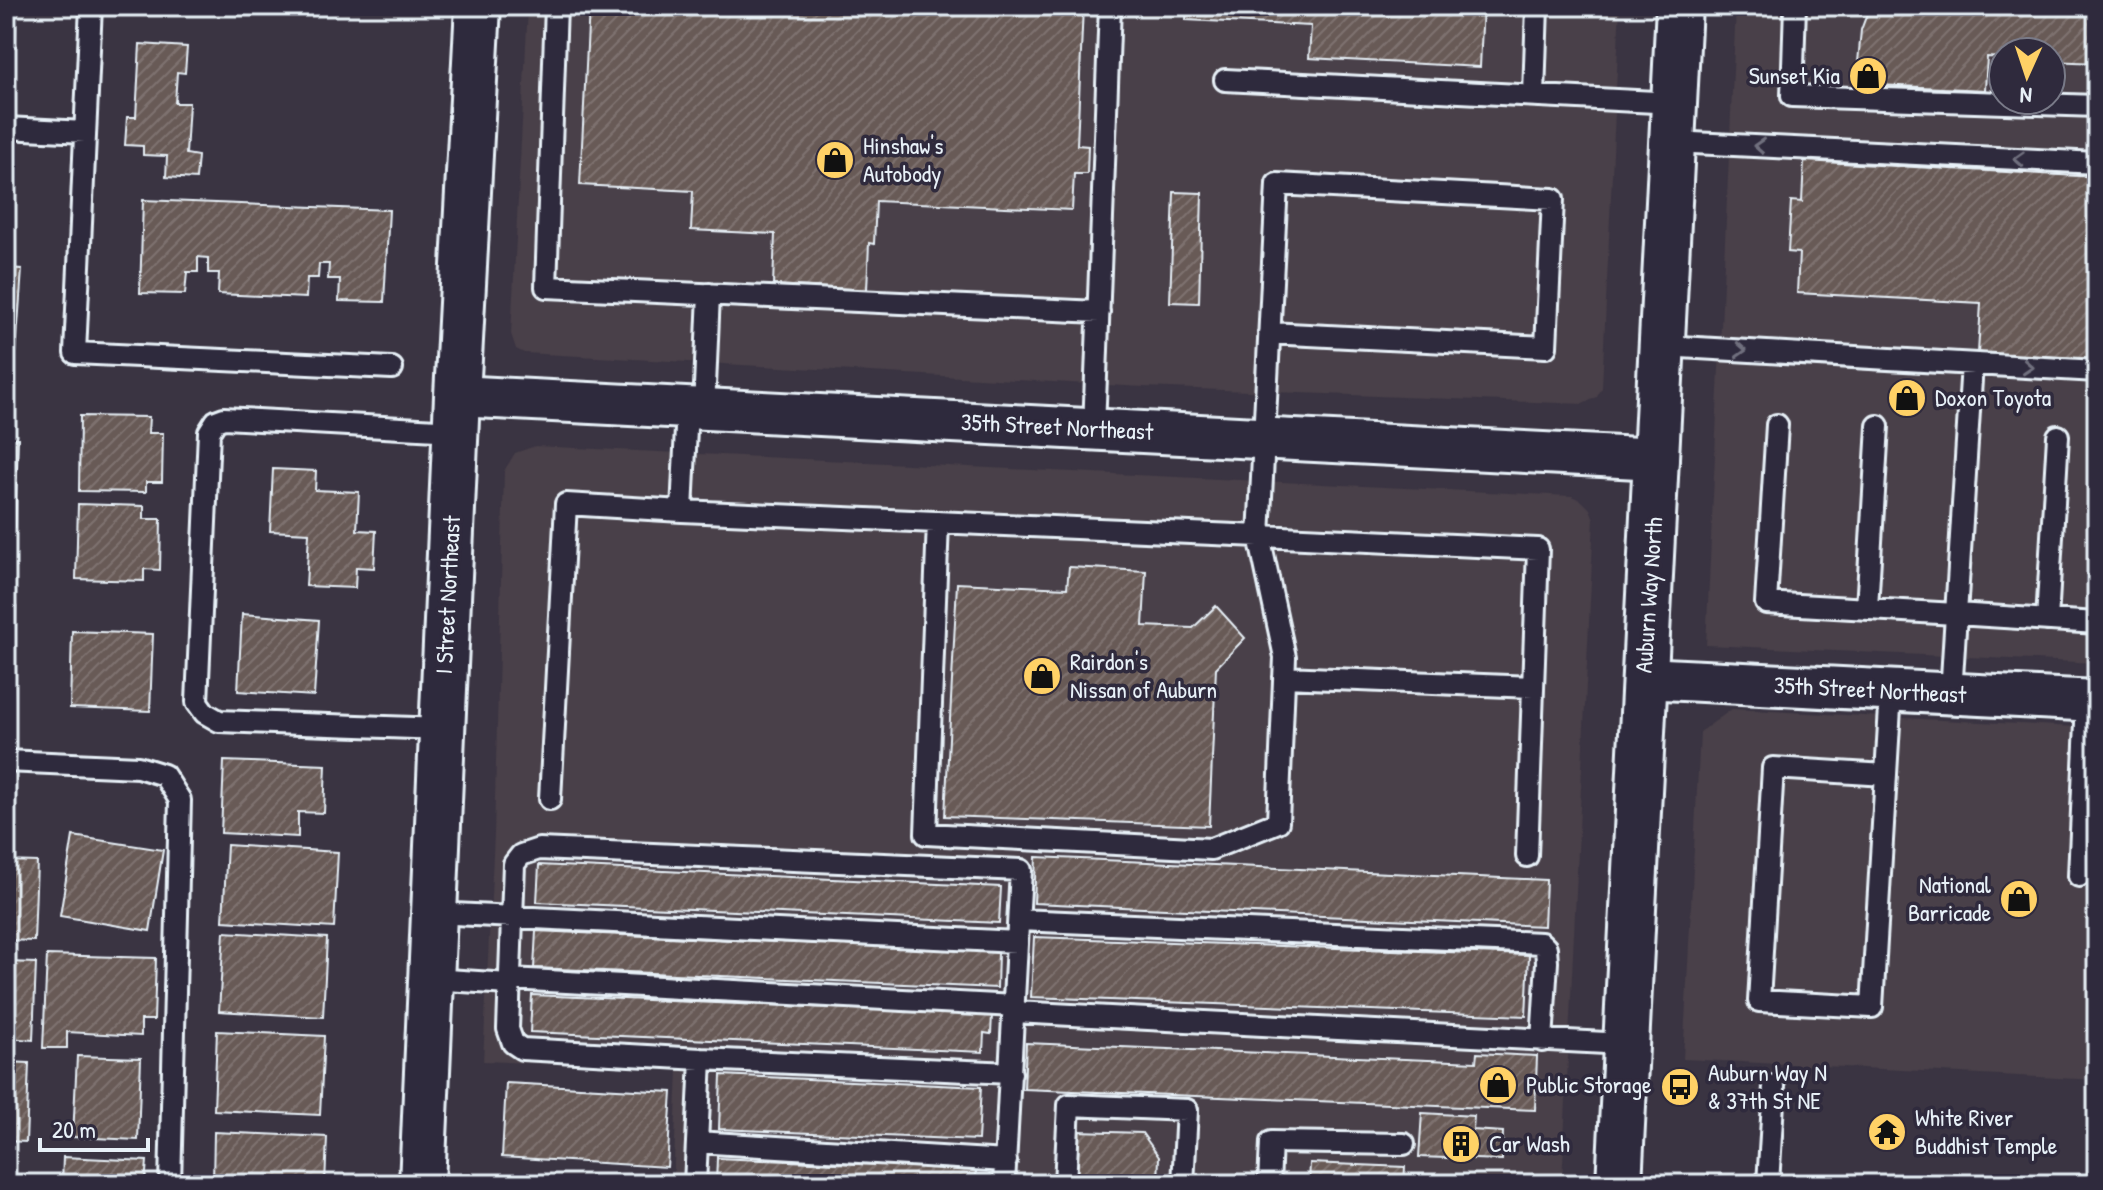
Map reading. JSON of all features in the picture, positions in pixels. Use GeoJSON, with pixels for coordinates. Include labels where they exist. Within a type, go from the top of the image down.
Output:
{"type":"FeatureCollection","features":[{"type":"Feature","properties":{"kind":"street","name":"I Street Northeast"},"geometry":{"type":"LineString","coordinates":[[422,1184],[456,414],[478,6]]}},
{"type":"Feature","properties":{"kind":"street","name":"Auburn Way North"},"geometry":{"type":"LineString","coordinates":[[1619,1184],[1679,6]]}},
{"type":"Feature","properties":{"kind":"street","name":"35th Street Northeast"},"geometry":{"type":"LineString","coordinates":[[456,414],[696,409],[1658,459]]}},
{"type":"Feature","properties":{"kind":"street","name":"35th Street Northeast"},"geometry":{"type":"LineString","coordinates":[[1644,678],[2092,701]]}},
{"type":"Feature","properties":{"kind":"lane"},"geometry":{"type":"LineString","coordinates":[[91,6],[75,353],[392,368]]}},
{"type":"Feature","properties":{"kind":"lane"},"geometry":{"type":"LineString","coordinates":[[556,6],[546,287],[1099,312]]}},
{"type":"Feature","properties":{"kind":"lane"},"geometry":{"type":"LineString","coordinates":[[1094,429],[1110,6]]}},
{"type":"Feature","properties":{"kind":"lane"},"geometry":{"type":"LineString","coordinates":[[1534,95],[1537,6]]}},
{"type":"Feature","properties":{"kind":"lane"},"geometry":{"type":"LineString","coordinates":[[1795,6],[1792,96],[2097,106]]}},
{"type":"Feature","properties":{"kind":"lane"},"geometry":{"type":"LineString","coordinates":[[1225,80],[1418,92],[1534,95],[1674,123],[2097,163]]}},
{"type":"Feature","properties":{"kind":"lane"},"geometry":{"type":"LineString","coordinates":[[6,128],[85,132]]}},
{"type":"Feature","properties":{"kind":"lane"},"geometry":{"type":"LineString","coordinates":[[938,522],[926,834],[1211,849],[1278,822],[1285,657],[1259,536],[1269,333],[1277,184],[1553,199],[1546,347],[1269,333]]}},
{"type":"Feature","properties":{"kind":"lane"},"geometry":{"type":"LineString","coordinates":[[682,511],[709,294]]}},
{"type":"Feature","properties":{"kind":"lane"},"geometry":{"type":"LineString","coordinates":[[1663,346],[2097,371]]}},
{"type":"Feature","properties":{"kind":"lane"},"geometry":{"type":"LineString","coordinates":[[1951,694],[1972,364]]}},
{"type":"Feature","properties":{"kind":"lane"},"geometry":{"type":"LineString","coordinates":[[442,729],[219,721],[205,713],[197,702],[209,432],[216,421],[224,418],[456,414]]}},
{"type":"Feature","properties":{"kind":"lane"},"geometry":{"type":"LineString","coordinates":[[1777,425],[1766,603],[2097,623]]}},
{"type":"Feature","properties":{"kind":"lane"},"geometry":{"type":"LineString","coordinates":[[1867,608],[1878,426]]}},
{"type":"Feature","properties":{"kind":"lane"},"geometry":{"type":"LineString","coordinates":[[2047,620],[2058,436]]}},
{"type":"Feature","properties":{"kind":"lane"},"geometry":{"type":"LineString","coordinates":[[550,799],[566,504],[1538,549],[1527,856]]}},
{"type":"Feature","properties":{"kind":"lane"},"geometry":{"type":"LineString","coordinates":[[1284,677],[1533,687]]}},
{"type":"Feature","properties":{"kind":"lane"},"geometry":{"type":"LineString","coordinates":[[1886,775],[1773,768],[1759,1001],[1872,1007],[1886,775],[1891,691]]}},
{"type":"Feature","properties":{"kind":"lane"},"geometry":{"type":"LineString","coordinates":[[2079,876],[2092,701]]}},
{"type":"Feature","properties":{"kind":"lane"},"geometry":{"type":"LineString","coordinates":[[6,761],[138,767],[164,775],[180,800],[170,1184]]}},
{"type":"Feature","properties":{"kind":"lane"},"geometry":{"type":"LineString","coordinates":[[1004,1184],[1006,1161],[1015,1009],[1021,870],[539,849],[521,855],[514,864],[508,1029],[513,1043],[522,1049],[1011,1073]]}},
{"type":"Feature","properties":{"kind":"lane"},"geometry":{"type":"LineString","coordinates":[[434,913],[1017,942]]}},
{"type":"Feature","properties":{"kind":"lane"},"geometry":{"type":"LineString","coordinates":[[1019,920],[1541,943],[1546,948],[1547,962],[1542,1041]]}},
{"type":"Feature","properties":{"kind":"lane"},"geometry":{"type":"LineString","coordinates":[[431,979],[1625,1044]]}},
{"type":"Feature","properties":{"kind":"lane"},"geometry":{"type":"LineString","coordinates":[[695,1184],[701,1059]]}},
{"type":"Feature","properties":{"kind":"lane"},"geometry":{"type":"LineString","coordinates":[[1768,1184],[1774,1086]]}},
{"type":"Feature","properties":{"kind":"lane"},"geometry":{"type":"LineString","coordinates":[[1065,1184],[1069,1105],[1187,1110],[1183,1184]]}},
{"type":"Feature","properties":{"kind":"lane"},"geometry":{"type":"LineString","coordinates":[[697,1142],[1006,1161]]}},
{"type":"Feature","properties":{"kind":"lane"},"geometry":{"type":"LineString","coordinates":[[1269,1184],[1271,1142],[1404,1144]]}},
{"type":"Feature","properties":{"kind":"shaded area"},"geometry":{"type":"Polygon","coordinates":[[[528,6],[1620,6],[1602,388],[1597,397],[1583,404],[1143,387],[524,353],[516,349],[511,334],[528,6]]]}},
{"type":"Feature","properties":{"kind":"shaded area","name":"Doxon Toyota"},"geometry":{"type":"Polygon","coordinates":[[[1736,6],[2097,6],[2097,663],[1706,645],[1736,6]]]}},
{"type":"Feature","properties":{"kind":"shaded area"},"geometry":{"type":"Polygon","coordinates":[[[535,446],[1572,496],[1582,501],[1594,519],[1562,1184],[673,1184],[678,1069],[483,1061],[494,833],[504,471],[515,453],[535,446]]]}},
{"type":"Feature","properties":{"kind":"shaded area"},"geometry":{"type":"Polygon","coordinates":[[[1732,709],[2097,728],[2097,1080],[1683,1059],[1700,732],[1732,709]]]}},
{"type":"Feature","properties":{"kind":"building"},"geometry":{"type":"Polygon","coordinates":[[[6,6],[17,6],[12,102],[6,102],[6,6]]]}},
{"type":"Feature","properties":{"kind":"building","name":"Hinshaw's Autobody"},"geometry":{"type":"Polygon","coordinates":[[[589,6],[1083,6],[1077,145],[1088,146],[1087,174],[1074,174],[1072,210],[876,201],[874,244],[869,243],[867,290],[773,285],[775,234],[691,230],[693,191],[580,185],[589,6]]]}},
{"type":"Feature","properties":{"kind":"building"},"geometry":{"type":"Polygon","coordinates":[[[1187,6],[1483,6],[1480,67],[1309,58],[1311,26],[1186,20],[1187,6]]]}},
{"type":"Feature","properties":{"kind":"building"},"geometry":{"type":"Polygon","coordinates":[[[1870,6],[2097,6],[2097,63],[2067,62],[2067,36],[1987,36],[1985,90],[1856,84],[1861,30],[1870,6]]]}},
{"type":"Feature","properties":{"kind":"building"},"geometry":{"type":"Polygon","coordinates":[[[140,44],[187,47],[185,73],[177,72],[175,103],[189,103],[186,154],[198,156],[196,179],[166,177],[167,156],[143,155],[143,146],[125,145],[127,117],[136,117],[140,44]]]}},
{"type":"Feature","properties":{"kind":"building"},"geometry":{"type":"Polygon","coordinates":[[[1804,161],[2097,177],[2097,359],[1978,353],[1981,303],[1797,293],[1799,253],[1788,252],[1791,201],[1802,202],[1804,161]]]}},
{"type":"Feature","properties":{"kind":"building"},"geometry":{"type":"Polygon","coordinates":[[[1174,192],[1202,193],[1199,303],[1170,302],[1174,192]]]}},
{"type":"Feature","properties":{"kind":"building"},"geometry":{"type":"Polygon","coordinates":[[[143,200],[389,210],[384,302],[339,301],[340,279],[328,279],[329,264],[319,264],[318,278],[307,278],[306,298],[218,294],[219,273],[208,273],[208,258],[198,257],[198,272],[187,272],[185,294],[140,293],[143,200]]]}},
{"type":"Feature","properties":{"kind":"building"},"geometry":{"type":"Polygon","coordinates":[[[6,268],[22,269],[15,369],[6,368],[6,268]]]}},
{"type":"Feature","properties":{"kind":"building"},"geometry":{"type":"Polygon","coordinates":[[[80,416],[149,417],[148,433],[163,433],[162,482],[146,482],[146,492],[79,491],[80,416]]]}},
{"type":"Feature","properties":{"kind":"building"},"geometry":{"type":"Polygon","coordinates":[[[6,437],[18,438],[15,527],[6,527],[6,437]]]}},
{"type":"Feature","properties":{"kind":"building"},"geometry":{"type":"Polygon","coordinates":[[[273,469],[316,471],[315,490],[359,492],[357,530],[376,531],[374,568],[356,567],[355,588],[306,586],[309,533],[270,531],[273,469]]]}},
{"type":"Feature","properties":{"kind":"building"},"geometry":{"type":"Polygon","coordinates":[[[78,504],[144,506],[144,519],[161,519],[160,570],[144,569],[144,581],[76,579],[78,504]]]}},
{"type":"Feature","properties":{"kind":"building"},"geometry":{"type":"Polygon","coordinates":[[[1069,567],[1146,571],[1143,626],[1193,628],[1216,606],[1245,638],[1216,668],[1209,826],[945,816],[957,583],[1067,588],[1069,567]]]}},
{"type":"Feature","properties":{"kind":"building"},"geometry":{"type":"Polygon","coordinates":[[[6,605],[16,606],[11,726],[6,725],[6,605]]]}},
{"type":"Feature","properties":{"kind":"building"},"geometry":{"type":"Polygon","coordinates":[[[242,614],[319,620],[314,696],[238,691],[242,614]]]}},
{"type":"Feature","properties":{"kind":"building"},"geometry":{"type":"Polygon","coordinates":[[[72,631],[153,634],[150,711],[70,708],[72,631]]]}},
{"type":"Feature","properties":{"kind":"building"},"geometry":{"type":"Polygon","coordinates":[[[224,761],[326,765],[324,813],[298,812],[298,837],[221,833],[224,761]]]}},
{"type":"Feature","properties":{"kind":"building"},"geometry":{"type":"Polygon","coordinates":[[[73,836],[163,850],[150,931],[60,916],[73,836]]]}},
{"type":"Feature","properties":{"kind":"building"},"geometry":{"type":"Polygon","coordinates":[[[227,845],[338,852],[334,928],[223,921],[227,845]]]}},
{"type":"Feature","properties":{"kind":"building"},"geometry":{"type":"Polygon","coordinates":[[[1036,857],[1546,880],[1544,926],[1034,903],[1036,857]]]}},
{"type":"Feature","properties":{"kind":"building"},"geometry":{"type":"Polygon","coordinates":[[[6,861],[37,862],[34,941],[6,940],[6,861]]]}},
{"type":"Feature","properties":{"kind":"building"},"geometry":{"type":"Polygon","coordinates":[[[539,865],[1001,887],[999,923],[537,902],[539,865]]]}},
{"type":"Feature","properties":{"kind":"building"},"geometry":{"type":"Polygon","coordinates":[[[536,931],[998,952],[997,988],[534,968],[536,931]]]}},
{"type":"Feature","properties":{"kind":"building"},"geometry":{"type":"Polygon","coordinates":[[[224,932],[327,938],[323,1017],[219,1011],[224,932]]]}},
{"type":"Feature","properties":{"kind":"building"},"geometry":{"type":"Polygon","coordinates":[[[1034,937],[1529,955],[1526,1016],[1031,997],[1034,937]]]}},
{"type":"Feature","properties":{"kind":"building"},"geometry":{"type":"Polygon","coordinates":[[[47,955],[156,958],[154,1020],[141,1020],[141,1036],[67,1032],[67,1048],[43,1048],[47,955]]]}},
{"type":"Feature","properties":{"kind":"building"},"geometry":{"type":"Polygon","coordinates":[[[6,962],[36,963],[33,1040],[6,1038],[6,962]]]}},
{"type":"Feature","properties":{"kind":"building"},"geometry":{"type":"Polygon","coordinates":[[[532,995],[992,1015],[991,1034],[984,1033],[983,1052],[530,1032],[532,995]]]}},
{"type":"Feature","properties":{"kind":"building"},"geometry":{"type":"Polygon","coordinates":[[[217,1031],[324,1036],[320,1115],[214,1110],[217,1031]]]}},
{"type":"Feature","properties":{"kind":"building"},"geometry":{"type":"Polygon","coordinates":[[[1026,1043],[1476,1062],[1477,1053],[1537,1056],[1535,1110],[1024,1089],[1026,1043]]]}},
{"type":"Feature","properties":{"kind":"building"},"geometry":{"type":"Polygon","coordinates":[[[77,1056],[141,1058],[138,1140],[73,1137],[77,1056]]]}},
{"type":"Feature","properties":{"kind":"building"},"geometry":{"type":"Polygon","coordinates":[[[6,1062],[29,1063],[26,1142],[6,1141],[6,1062]]]}},
{"type":"Feature","properties":{"kind":"building"},"geometry":{"type":"Polygon","coordinates":[[[721,1075],[981,1087],[978,1140],[719,1129],[721,1075]]]}},
{"type":"Feature","properties":{"kind":"building"},"geometry":{"type":"Polygon","coordinates":[[[506,1083],[672,1092],[667,1167],[502,1157],[506,1083]]]}},
{"type":"Feature","properties":{"kind":"building","name":"Car Wash"},"geometry":{"type":"Polygon","coordinates":[[[1422,1113],[1474,1116],[1473,1130],[1503,1132],[1502,1160],[1419,1157],[1422,1113]]]}},
{"type":"Feature","properties":{"kind":"building"},"geometry":{"type":"Polygon","coordinates":[[[1078,1131],[1142,1133],[1159,1157],[1158,1184],[1076,1184],[1078,1131]]]}},
{"type":"Feature","properties":{"kind":"building"},"geometry":{"type":"Polygon","coordinates":[[[214,1132],[327,1137],[325,1184],[213,1184],[214,1132]]]}},
{"type":"Feature","properties":{"kind":"building"},"geometry":{"type":"Polygon","coordinates":[[[63,1157],[147,1161],[145,1184],[62,1184],[63,1157]]]}},
{"type":"Feature","properties":{"kind":"building"},"geometry":{"type":"Polygon","coordinates":[[[717,1158],[976,1169],[976,1184],[716,1184],[717,1158]]]}},
{"type":"Feature","properties":{"kind":"building"},"geometry":{"type":"Polygon","coordinates":[[[1310,1163],[1405,1167],[1404,1184],[1309,1184],[1310,1163]]]}},
{"type":"Feature","properties":{"kind":"place","name":"Sunset Kia"},"geometry":{"type":"Point","coordinates":[1868,76]}},
{"type":"Feature","properties":{"kind":"place","name":"Hinshaw's Autobody"},"geometry":{"type":"Point","coordinates":[835,160]}},
{"type":"Feature","properties":{"kind":"place","name":"Doxon Toyota"},"geometry":{"type":"Point","coordinates":[1907,398]}},
{"type":"Feature","properties":{"kind":"place","name":"Rairdon's Nissan of Auburn"},"geometry":{"type":"Point","coordinates":[1042,676]}},
{"type":"Feature","properties":{"kind":"place","name":"National Barricade"},"geometry":{"type":"Point","coordinates":[2019,899]}},
{"type":"Feature","properties":{"kind":"place","name":"Public Storage"},"geometry":{"type":"Point","coordinates":[1498,1085]}},
{"type":"Feature","properties":{"kind":"place","name":"Auburn Way N & 37th St NE"},"geometry":{"type":"Point","coordinates":[1680,1087]}},
{"type":"Feature","properties":{"kind":"place","name":"White River Buddhist Temple"},"geometry":{"type":"Point","coordinates":[1887,1132]}},
{"type":"Feature","properties":{"kind":"place","name":"Car Wash"},"geometry":{"type":"Point","coordinates":[1461,1144]}}]}
